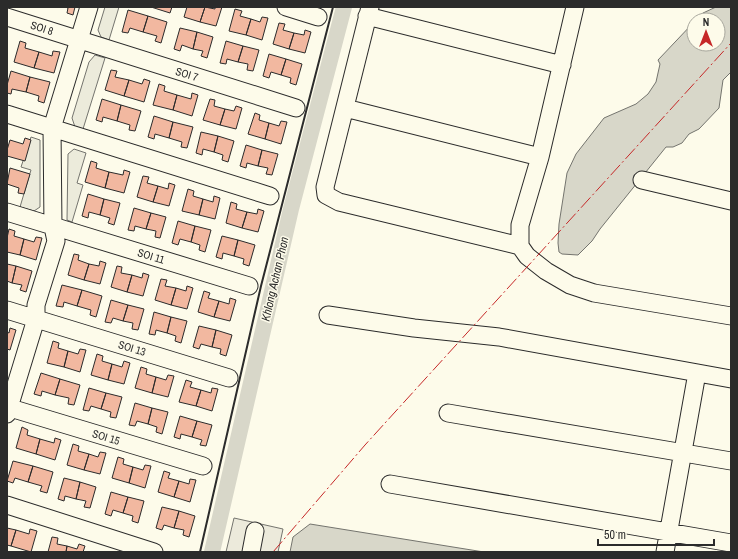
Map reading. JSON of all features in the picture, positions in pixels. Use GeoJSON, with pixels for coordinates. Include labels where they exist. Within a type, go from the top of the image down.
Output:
{"type":"FeatureCollection","features":[{"type":"Feature","properties":{"kind":"street"},"geometry":{"type":"LineString","coordinates":[[8,410],[36,318],[36,305],[56,242],[53,227],[52,128],[89,7]]}},
{"type":"Feature","properties":{"kind":"street"},"geometry":{"type":"LineString","coordinates":[[286,7],[318,17]]}},
{"type":"Feature","properties":{"kind":"street"},"geometry":{"type":"LineString","coordinates":[[575,7],[540,157],[520,225],[520,246],[527,256],[546,271],[570,285],[588,291],[731,316]]}},
{"type":"Feature","properties":{"kind":"street"},"geometry":{"type":"LineString","coordinates":[[520,246],[339,202],[326,196],[325,187],[368,11],[562,65]]}},
{"type":"Feature","properties":{"kind":"street","name":"SOI 8"},"geometry":{"type":"LineString","coordinates":[[7,17],[78,40]]}},
{"type":"Feature","properties":{"kind":"street","name":"SOI 7"},"geometry":{"type":"LineString","coordinates":[[78,40],[296,108]]}},
{"type":"Feature","properties":{"kind":"street"},"geometry":{"type":"LineString","coordinates":[[344,108],[540,157]]}},
{"type":"Feature","properties":{"kind":"street"},"geometry":{"type":"LineString","coordinates":[[7,114],[270,196]]}},
{"type":"Feature","properties":{"kind":"street"},"geometry":{"type":"LineString","coordinates":[[642,180],[731,201]]}},
{"type":"Feature","properties":{"kind":"street","name":"SOI 11"},"geometry":{"type":"LineString","coordinates":[[7,212],[249,286]]}},
{"type":"Feature","properties":{"kind":"street","name":"SOI 13"},"geometry":{"type":"LineString","coordinates":[[7,310],[229,378]]}},
{"type":"Feature","properties":{"kind":"street"},"geometry":{"type":"LineString","coordinates":[[328,315],[414,328],[498,337],[731,379]]}},
{"type":"Feature","properties":{"kind":"street"},"geometry":{"type":"LineString","coordinates":[[665,552],[697,373]]}},
{"type":"Feature","properties":{"kind":"street","name":"SOI 15"},"geometry":{"type":"LineString","coordinates":[[8,410],[203,466]]}},
{"type":"Feature","properties":{"kind":"street"},"geometry":{"type":"LineString","coordinates":[[448,413],[731,461]]}},
{"type":"Feature","properties":{"kind":"street"},"geometry":{"type":"LineString","coordinates":[[390,484],[731,543]]}},
{"type":"Feature","properties":{"kind":"street"},"geometry":{"type":"LineString","coordinates":[[7,505],[154,552]]}},
{"type":"Feature","properties":{"kind":"street"},"geometry":{"type":"LineString","coordinates":[[251,552],[255,531]]}},
{"type":"Feature","properties":{"kind":"shaded area"},"geometry":{"type":"Polygon","coordinates":[[[105,7],[119,7],[109,40],[101,37],[98,30],[105,7]]]}},
{"type":"Feature","properties":{"kind":"shaded area"},"geometry":{"type":"Polygon","coordinates":[[[716,7],[731,7],[731,72],[723,80],[719,108],[699,129],[689,134],[682,143],[673,147],[666,147],[592,241],[578,255],[562,254],[559,252],[558,243],[559,224],[567,173],[576,154],[604,118],[636,104],[648,94],[656,82],[660,64],[658,60],[686,30],[686,52],[726,52],[726,12],[705,12],[716,7]]]}},
{"type":"Feature","properties":{"kind":"shaded area"},"geometry":{"type":"Polygon","coordinates":[[[95,55],[105,58],[83,129],[75,127],[72,118],[89,62],[95,55]]]}},
{"type":"Feature","properties":{"kind":"shaded area"},"geometry":{"type":"Polygon","coordinates":[[[31,137],[40,140],[40,207],[34,211],[20,207],[31,170],[21,167],[31,137]]]}},
{"type":"Feature","properties":{"kind":"shaded area"},"geometry":{"type":"Polygon","coordinates":[[[74,149],[86,153],[77,183],[83,185],[72,222],[67,220],[68,154],[74,149]]]}},
{"type":"Feature","properties":{"kind":"shaded area"},"geometry":{"type":"Polygon","coordinates":[[[234,518],[283,529],[278,552],[226,552],[234,518]]]}},
{"type":"Feature","properties":{"kind":"shaded area"},"geometry":{"type":"Polygon","coordinates":[[[310,524],[484,552],[290,552],[293,537],[310,524]]]}},
{"type":"Feature","properties":{"kind":"building"},"geometry":{"type":"Polygon","coordinates":[[[65,7],[75,7],[73,15],[67,13],[68,8],[65,7]]]}},
{"type":"Feature","properties":{"kind":"building"},"geometry":{"type":"Polygon","coordinates":[[[151,7],[172,7],[170,13],[151,7]]]}},
{"type":"Feature","properties":{"kind":"building"},"geometry":{"type":"Polygon","coordinates":[[[187,7],[205,7],[200,22],[184,17],[187,7]]]}},
{"type":"Feature","properties":{"kind":"building"},"geometry":{"type":"Polygon","coordinates":[[[205,7],[215,9],[215,7],[222,7],[216,26],[200,22],[205,7]]]}},
{"type":"Feature","properties":{"kind":"building"},"geometry":{"type":"Polygon","coordinates":[[[235,9],[242,11],[240,16],[251,19],[246,35],[229,31],[235,9]]]}},
{"type":"Feature","properties":{"kind":"building"},"geometry":{"type":"Polygon","coordinates":[[[128,10],[148,16],[143,32],[130,28],[128,33],[122,32],[128,10]]]}},
{"type":"Feature","properties":{"kind":"building"},"geometry":{"type":"Polygon","coordinates":[[[148,16],[167,22],[161,43],[155,41],[157,36],[143,32],[148,16]]]}},
{"type":"Feature","properties":{"kind":"building"},"geometry":{"type":"Polygon","coordinates":[[[262,17],[268,18],[262,40],[246,35],[251,19],[260,22],[262,17]]]}},
{"type":"Feature","properties":{"kind":"building"},"geometry":{"type":"Polygon","coordinates":[[[279,23],[285,24],[283,30],[294,33],[289,49],[273,44],[279,23]]]}},
{"type":"Feature","properties":{"kind":"building"},"geometry":{"type":"Polygon","coordinates":[[[180,28],[197,32],[193,49],[182,45],[180,51],[174,49],[180,28]]]}},
{"type":"Feature","properties":{"kind":"building"},"geometry":{"type":"Polygon","coordinates":[[[305,30],[311,32],[305,53],[289,49],[294,33],[304,35],[305,30]]]}},
{"type":"Feature","properties":{"kind":"building"},"geometry":{"type":"Polygon","coordinates":[[[197,32],[213,37],[207,58],[201,56],[203,51],[193,49],[197,32]]]}},
{"type":"Feature","properties":{"kind":"building"},"geometry":{"type":"Polygon","coordinates":[[[20,41],[26,43],[25,48],[39,52],[34,68],[14,62],[20,41]]]}},
{"type":"Feature","properties":{"kind":"building"},"geometry":{"type":"Polygon","coordinates":[[[226,41],[243,46],[238,62],[227,59],[226,64],[220,63],[226,41]]]}},
{"type":"Feature","properties":{"kind":"building"},"geometry":{"type":"Polygon","coordinates":[[[243,46],[259,50],[253,71],[247,70],[248,64],[238,62],[243,46]]]}},
{"type":"Feature","properties":{"kind":"building"},"geometry":{"type":"Polygon","coordinates":[[[53,51],[60,52],[54,73],[34,68],[39,52],[52,56],[53,51]]]}},
{"type":"Feature","properties":{"kind":"building"},"geometry":{"type":"Polygon","coordinates":[[[269,54],[286,59],[281,75],[271,72],[269,78],[263,76],[269,54]]]}},
{"type":"Feature","properties":{"kind":"building"},"geometry":{"type":"Polygon","coordinates":[[[286,59],[302,64],[296,85],[290,83],[291,78],[281,75],[286,59]]]}},
{"type":"Feature","properties":{"kind":"building"},"geometry":{"type":"Polygon","coordinates":[[[111,70],[117,71],[115,77],[129,80],[124,96],[105,90],[111,70]]]}},
{"type":"Feature","properties":{"kind":"building"},"geometry":{"type":"Polygon","coordinates":[[[11,71],[30,77],[26,92],[12,89],[11,94],[7,93],[7,85],[11,71]]]}},
{"type":"Feature","properties":{"kind":"building"},"geometry":{"type":"Polygon","coordinates":[[[30,77],[50,82],[44,103],[38,101],[39,96],[26,92],[30,77]]]}},
{"type":"Feature","properties":{"kind":"building"},"geometry":{"type":"Polygon","coordinates":[[[144,79],[150,81],[144,102],[124,96],[129,80],[142,84],[144,79]]]}},
{"type":"Feature","properties":{"kind":"building"},"geometry":{"type":"Polygon","coordinates":[[[159,84],[165,86],[164,91],[177,95],[173,110],[153,105],[159,84]]]}},
{"type":"Feature","properties":{"kind":"building"},"geometry":{"type":"Polygon","coordinates":[[[192,93],[198,95],[192,116],[173,110],[177,95],[191,99],[192,93]]]}},
{"type":"Feature","properties":{"kind":"building"},"geometry":{"type":"Polygon","coordinates":[[[102,99],[121,105],[117,121],[103,117],[102,122],[96,120],[102,99]]]}},
{"type":"Feature","properties":{"kind":"building"},"geometry":{"type":"Polygon","coordinates":[[[210,99],[215,100],[214,106],[225,109],[220,125],[203,120],[210,99]]]}},
{"type":"Feature","properties":{"kind":"building"},"geometry":{"type":"Polygon","coordinates":[[[121,105],[141,111],[135,131],[129,130],[130,125],[117,121],[121,105]]]}},
{"type":"Feature","properties":{"kind":"building"},"geometry":{"type":"Polygon","coordinates":[[[236,106],[242,108],[236,129],[220,125],[225,109],[234,111],[236,106]]]}},
{"type":"Feature","properties":{"kind":"building"},"geometry":{"type":"Polygon","coordinates":[[[255,113],[260,115],[259,120],[269,123],[265,139],[248,134],[255,113]]]}},
{"type":"Feature","properties":{"kind":"building"},"geometry":{"type":"Polygon","coordinates":[[[154,116],[173,122],[169,138],[155,134],[154,139],[148,137],[154,116]]]}},
{"type":"Feature","properties":{"kind":"building"},"geometry":{"type":"Polygon","coordinates":[[[281,121],[287,122],[281,144],[265,139],[269,123],[279,126],[281,121]]]}},
{"type":"Feature","properties":{"kind":"building"},"geometry":{"type":"Polygon","coordinates":[[[173,122],[193,127],[187,148],[181,147],[182,142],[169,138],[173,122]]]}},
{"type":"Feature","properties":{"kind":"building"},"geometry":{"type":"Polygon","coordinates":[[[201,132],[218,136],[214,152],[203,149],[202,155],[196,153],[201,132]]]}},
{"type":"Feature","properties":{"kind":"building"},"geometry":{"type":"Polygon","coordinates":[[[218,136],[234,141],[228,162],[222,160],[223,155],[214,152],[218,136]]]}},
{"type":"Feature","properties":{"kind":"building"},"geometry":{"type":"Polygon","coordinates":[[[25,138],[31,140],[25,161],[7,156],[10,140],[23,144],[25,138]]]}},
{"type":"Feature","properties":{"kind":"building"},"geometry":{"type":"Polygon","coordinates":[[[246,145],[262,150],[258,166],[247,163],[246,168],[240,166],[246,145]]]}},
{"type":"Feature","properties":{"kind":"building"},"geometry":{"type":"Polygon","coordinates":[[[262,150],[278,154],[272,175],[266,174],[268,168],[258,166],[262,150]]]}},
{"type":"Feature","properties":{"kind":"building"},"geometry":{"type":"Polygon","coordinates":[[[91,161],[97,163],[96,168],[109,172],[105,188],[85,182],[91,161]]]}},
{"type":"Feature","properties":{"kind":"building"},"geometry":{"type":"Polygon","coordinates":[[[10,168],[30,174],[24,194],[18,193],[19,188],[7,184],[10,168]]]}},
{"type":"Feature","properties":{"kind":"building"},"geometry":{"type":"Polygon","coordinates":[[[124,170],[130,172],[124,193],[105,188],[109,172],[123,175],[124,170]]]}},
{"type":"Feature","properties":{"kind":"building"},"geometry":{"type":"Polygon","coordinates":[[[143,176],[149,177],[147,183],[158,186],[153,202],[137,197],[143,176]]]}},
{"type":"Feature","properties":{"kind":"building"},"geometry":{"type":"Polygon","coordinates":[[[169,183],[175,185],[169,206],[153,202],[158,186],[168,189],[169,183]]]}},
{"type":"Feature","properties":{"kind":"building"},"geometry":{"type":"Polygon","coordinates":[[[188,189],[194,191],[193,196],[203,199],[199,215],[182,211],[188,189]]]}},
{"type":"Feature","properties":{"kind":"building"},"geometry":{"type":"Polygon","coordinates":[[[88,194],[104,199],[100,215],[89,212],[88,218],[82,216],[88,194]]]}},
{"type":"Feature","properties":{"kind":"building"},"geometry":{"type":"Polygon","coordinates":[[[214,196],[220,198],[215,219],[199,215],[203,199],[213,202],[214,196]]]}},
{"type":"Feature","properties":{"kind":"building"},"geometry":{"type":"Polygon","coordinates":[[[104,199],[120,203],[114,225],[108,223],[110,218],[100,215],[104,199]]]}},
{"type":"Feature","properties":{"kind":"building"},"geometry":{"type":"Polygon","coordinates":[[[231,202],[237,204],[236,209],[247,212],[242,228],[226,223],[231,202]]]}},
{"type":"Feature","properties":{"kind":"building"},"geometry":{"type":"Polygon","coordinates":[[[134,208],[151,213],[146,229],[135,226],[134,231],[128,230],[134,208]]]}},
{"type":"Feature","properties":{"kind":"building"},"geometry":{"type":"Polygon","coordinates":[[[258,209],[264,211],[258,232],[242,228],[247,212],[257,214],[258,209]]]}},
{"type":"Feature","properties":{"kind":"building"},"geometry":{"type":"Polygon","coordinates":[[[151,213],[166,217],[160,238],[155,237],[156,231],[146,229],[151,213]]]}},
{"type":"Feature","properties":{"kind":"building"},"geometry":{"type":"Polygon","coordinates":[[[178,221],[195,226],[191,242],[180,239],[178,245],[172,243],[178,221]]]}},
{"type":"Feature","properties":{"kind":"building"},"geometry":{"type":"Polygon","coordinates":[[[195,226],[211,230],[205,252],[199,250],[200,245],[191,242],[195,226]]]}},
{"type":"Feature","properties":{"kind":"building"},"geometry":{"type":"Polygon","coordinates":[[[9,229],[15,231],[14,236],[24,239],[20,255],[7,252],[7,238],[9,229]]]}},
{"type":"Feature","properties":{"kind":"building"},"geometry":{"type":"Polygon","coordinates":[[[222,236],[238,240],[234,256],[223,253],[222,259],[216,257],[222,236]]]}},
{"type":"Feature","properties":{"kind":"building"},"geometry":{"type":"Polygon","coordinates":[[[36,237],[42,238],[36,260],[20,255],[24,239],[34,242],[36,237]]]}},
{"type":"Feature","properties":{"kind":"building"},"geometry":{"type":"Polygon","coordinates":[[[238,240],[255,245],[249,266],[243,264],[244,259],[234,256],[238,240]]]}},
{"type":"Feature","properties":{"kind":"building"},"geometry":{"type":"Polygon","coordinates":[[[74,254],[79,255],[78,260],[89,264],[84,280],[68,275],[74,254]]]}},
{"type":"Feature","properties":{"kind":"building"},"geometry":{"type":"Polygon","coordinates":[[[100,261],[106,263],[100,284],[84,280],[89,264],[99,266],[100,261]]]}},
{"type":"Feature","properties":{"kind":"building"},"geometry":{"type":"Polygon","coordinates":[[[7,264],[16,266],[12,283],[7,281],[7,264]]]}},
{"type":"Feature","properties":{"kind":"building"},"geometry":{"type":"Polygon","coordinates":[[[16,266],[32,271],[26,292],[20,290],[22,285],[12,283],[16,266]]]}},
{"type":"Feature","properties":{"kind":"building"},"geometry":{"type":"Polygon","coordinates":[[[117,266],[122,267],[121,273],[132,275],[127,292],[111,287],[117,266]]]}},
{"type":"Feature","properties":{"kind":"building"},"geometry":{"type":"Polygon","coordinates":[[[143,273],[149,275],[143,296],[127,292],[132,275],[142,278],[143,273]]]}},
{"type":"Feature","properties":{"kind":"building"},"geometry":{"type":"Polygon","coordinates":[[[161,279],[167,280],[165,286],[176,288],[171,305],[155,300],[161,279]]]}},
{"type":"Feature","properties":{"kind":"building"},"geometry":{"type":"Polygon","coordinates":[[[62,285],[82,290],[77,306],[64,302],[63,307],[56,306],[62,285]]]}},
{"type":"Feature","properties":{"kind":"building"},"geometry":{"type":"Polygon","coordinates":[[[187,286],[193,288],[187,309],[171,305],[176,288],[186,291],[187,286]]]}},
{"type":"Feature","properties":{"kind":"building"},"geometry":{"type":"Polygon","coordinates":[[[82,290],[102,296],[96,317],[90,315],[91,310],[77,306],[82,290]]]}},
{"type":"Feature","properties":{"kind":"building"},"geometry":{"type":"Polygon","coordinates":[[[204,291],[210,293],[208,298],[219,301],[214,317],[198,312],[204,291]]]}},
{"type":"Feature","properties":{"kind":"building"},"geometry":{"type":"Polygon","coordinates":[[[230,298],[236,300],[230,321],[214,317],[219,301],[229,304],[230,298]]]}},
{"type":"Feature","properties":{"kind":"building"},"geometry":{"type":"Polygon","coordinates":[[[111,300],[128,305],[123,321],[113,318],[111,323],[105,322],[111,300]]]}},
{"type":"Feature","properties":{"kind":"building"},"geometry":{"type":"Polygon","coordinates":[[[128,305],[144,309],[138,330],[132,329],[133,323],[123,321],[128,305]]]}},
{"type":"Feature","properties":{"kind":"building"},"geometry":{"type":"Polygon","coordinates":[[[154,312],[171,317],[167,333],[156,330],[155,335],[149,334],[154,312]]]}},
{"type":"Feature","properties":{"kind":"building"},"geometry":{"type":"Polygon","coordinates":[[[171,317],[187,321],[181,343],[175,341],[176,336],[167,333],[171,317]]]}},
{"type":"Feature","properties":{"kind":"building"},"geometry":{"type":"Polygon","coordinates":[[[199,326],[216,330],[212,347],[201,344],[199,349],[193,347],[199,326]]]}},
{"type":"Feature","properties":{"kind":"building"},"geometry":{"type":"Polygon","coordinates":[[[10,328],[16,330],[10,350],[7,349],[7,332],[9,333],[10,328]]]}},
{"type":"Feature","properties":{"kind":"building"},"geometry":{"type":"Polygon","coordinates":[[[216,330],[232,335],[226,356],[220,354],[221,349],[212,347],[216,330]]]}},
{"type":"Feature","properties":{"kind":"building"},"geometry":{"type":"Polygon","coordinates":[[[53,341],[59,343],[58,348],[68,351],[64,367],[47,363],[53,341]]]}},
{"type":"Feature","properties":{"kind":"building"},"geometry":{"type":"Polygon","coordinates":[[[80,349],[86,350],[80,372],[64,367],[68,351],[78,354],[80,349]]]}},
{"type":"Feature","properties":{"kind":"building"},"geometry":{"type":"Polygon","coordinates":[[[97,354],[103,356],[102,361],[112,364],[108,380],[91,375],[97,354]]]}},
{"type":"Feature","properties":{"kind":"building"},"geometry":{"type":"Polygon","coordinates":[[[124,361],[130,363],[124,384],[108,380],[112,364],[122,367],[124,361]]]}},
{"type":"Feature","properties":{"kind":"building"},"geometry":{"type":"Polygon","coordinates":[[[141,367],[147,369],[146,374],[156,377],[152,393],[135,388],[141,367]]]}},
{"type":"Feature","properties":{"kind":"building"},"geometry":{"type":"Polygon","coordinates":[[[41,373],[60,379],[55,395],[42,391],[41,396],[34,394],[41,373]]]}},
{"type":"Feature","properties":{"kind":"building"},"geometry":{"type":"Polygon","coordinates":[[[168,375],[174,376],[168,397],[152,393],[156,377],[166,380],[168,375]]]}},
{"type":"Feature","properties":{"kind":"building"},"geometry":{"type":"Polygon","coordinates":[[[60,379],[80,385],[74,405],[68,404],[69,398],[55,395],[60,379]]]}},
{"type":"Feature","properties":{"kind":"building"},"geometry":{"type":"Polygon","coordinates":[[[186,380],[192,382],[190,387],[201,390],[196,406],[179,402],[186,380]]]}},
{"type":"Feature","properties":{"kind":"building"},"geometry":{"type":"Polygon","coordinates":[[[89,388],[106,393],[101,409],[91,406],[89,411],[83,410],[89,388]]]}},
{"type":"Feature","properties":{"kind":"building"},"geometry":{"type":"Polygon","coordinates":[[[212,388],[218,389],[212,411],[196,406],[201,390],[211,393],[212,388]]]}},
{"type":"Feature","properties":{"kind":"building"},"geometry":{"type":"Polygon","coordinates":[[[106,393],[122,397],[116,418],[110,417],[111,412],[101,409],[106,393]]]}},
{"type":"Feature","properties":{"kind":"building"},"geometry":{"type":"Polygon","coordinates":[[[135,403],[152,408],[148,424],[137,421],[135,426],[129,425],[135,403]]]}},
{"type":"Feature","properties":{"kind":"building"},"geometry":{"type":"Polygon","coordinates":[[[152,408],[168,412],[162,434],[156,432],[157,427],[148,424],[152,408]]]}},
{"type":"Feature","properties":{"kind":"building"},"geometry":{"type":"Polygon","coordinates":[[[180,416],[197,421],[192,437],[181,434],[180,439],[174,437],[180,416]]]}},
{"type":"Feature","properties":{"kind":"building"},"geometry":{"type":"Polygon","coordinates":[[[197,421],[212,425],[206,446],[200,445],[202,440],[192,437],[197,421]]]}},
{"type":"Feature","properties":{"kind":"building"},"geometry":{"type":"Polygon","coordinates":[[[22,427],[28,430],[27,435],[40,439],[36,454],[16,448],[22,427]]]}},
{"type":"Feature","properties":{"kind":"building"},"geometry":{"type":"Polygon","coordinates":[[[55,438],[61,440],[55,460],[36,454],[40,439],[54,443],[55,438]]]}},
{"type":"Feature","properties":{"kind":"building"},"geometry":{"type":"Polygon","coordinates":[[[73,444],[79,446],[78,451],[89,454],[84,470],[67,465],[73,444]]]}},
{"type":"Feature","properties":{"kind":"building"},"geometry":{"type":"Polygon","coordinates":[[[100,452],[106,453],[100,474],[84,470],[89,454],[98,457],[100,452]]]}},
{"type":"Feature","properties":{"kind":"building"},"geometry":{"type":"Polygon","coordinates":[[[118,457],[124,459],[123,464],[133,467],[129,483],[112,478],[118,457]]]}},
{"type":"Feature","properties":{"kind":"building"},"geometry":{"type":"Polygon","coordinates":[[[13,461],[33,466],[28,482],[15,478],[13,483],[7,481],[13,461]]]}},
{"type":"Feature","properties":{"kind":"building"},"geometry":{"type":"Polygon","coordinates":[[[145,465],[151,466],[145,488],[129,483],[133,467],[143,470],[145,465]]]}},
{"type":"Feature","properties":{"kind":"building"},"geometry":{"type":"Polygon","coordinates":[[[33,466],[53,472],[47,493],[40,491],[42,486],[28,482],[33,466]]]}},
{"type":"Feature","properties":{"kind":"building"},"geometry":{"type":"Polygon","coordinates":[[[164,471],[170,473],[168,478],[179,481],[174,497],[158,492],[164,471]]]}},
{"type":"Feature","properties":{"kind":"building"},"geometry":{"type":"Polygon","coordinates":[[[64,478],[80,482],[76,499],[65,496],[64,501],[58,499],[64,478]]]}},
{"type":"Feature","properties":{"kind":"building"},"geometry":{"type":"Polygon","coordinates":[[[190,479],[196,480],[190,502],[174,497],[179,481],[189,484],[190,479]]]}},
{"type":"Feature","properties":{"kind":"building"},"geometry":{"type":"Polygon","coordinates":[[[80,482],[96,487],[90,508],[84,507],[86,501],[76,499],[80,482]]]}},
{"type":"Feature","properties":{"kind":"building"},"geometry":{"type":"Polygon","coordinates":[[[111,492],[128,497],[123,513],[113,510],[111,516],[105,514],[111,492]]]}},
{"type":"Feature","properties":{"kind":"building"},"geometry":{"type":"Polygon","coordinates":[[[128,497],[144,501],[138,523],[132,521],[133,516],[123,513],[128,497]]]}},
{"type":"Feature","properties":{"kind":"building"},"geometry":{"type":"Polygon","coordinates":[[[162,507],[179,511],[174,528],[164,525],[162,530],[156,528],[162,507]]]}},
{"type":"Feature","properties":{"kind":"building"},"geometry":{"type":"Polygon","coordinates":[[[179,511],[195,516],[189,537],[183,535],[184,530],[174,528],[179,511]]]}},
{"type":"Feature","properties":{"kind":"building"},"geometry":{"type":"Polygon","coordinates":[[[7,528],[16,530],[11,546],[7,545],[7,528]]]}},
{"type":"Feature","properties":{"kind":"building"},"geometry":{"type":"Polygon","coordinates":[[[30,529],[37,531],[31,552],[11,546],[16,530],[29,534],[30,529]]]}},
{"type":"Feature","properties":{"kind":"building"},"geometry":{"type":"Polygon","coordinates":[[[52,537],[58,538],[57,544],[67,546],[66,552],[48,552],[52,537]]]}},
{"type":"Feature","properties":{"kind":"building"},"geometry":{"type":"Polygon","coordinates":[[[79,544],[85,546],[83,552],[66,552],[67,546],[77,549],[79,544]]]}},
{"type":"Feature","properties":{"kind":"waterway","name":"Khlong Achan Phon"},"geometry":{"type":"LineString","coordinates":[[212,552],[291,209],[344,7]]}},
{"type":"Feature","properties":{"kind":"wall"},"geometry":{"type":"LineString","coordinates":[[200,552],[261,286],[333,7]]}},
{"type":"Feature","properties":{"kind":"power"},"geometry":{"type":"LineString","coordinates":[[273,552],[365,445],[731,43]]}}]}
